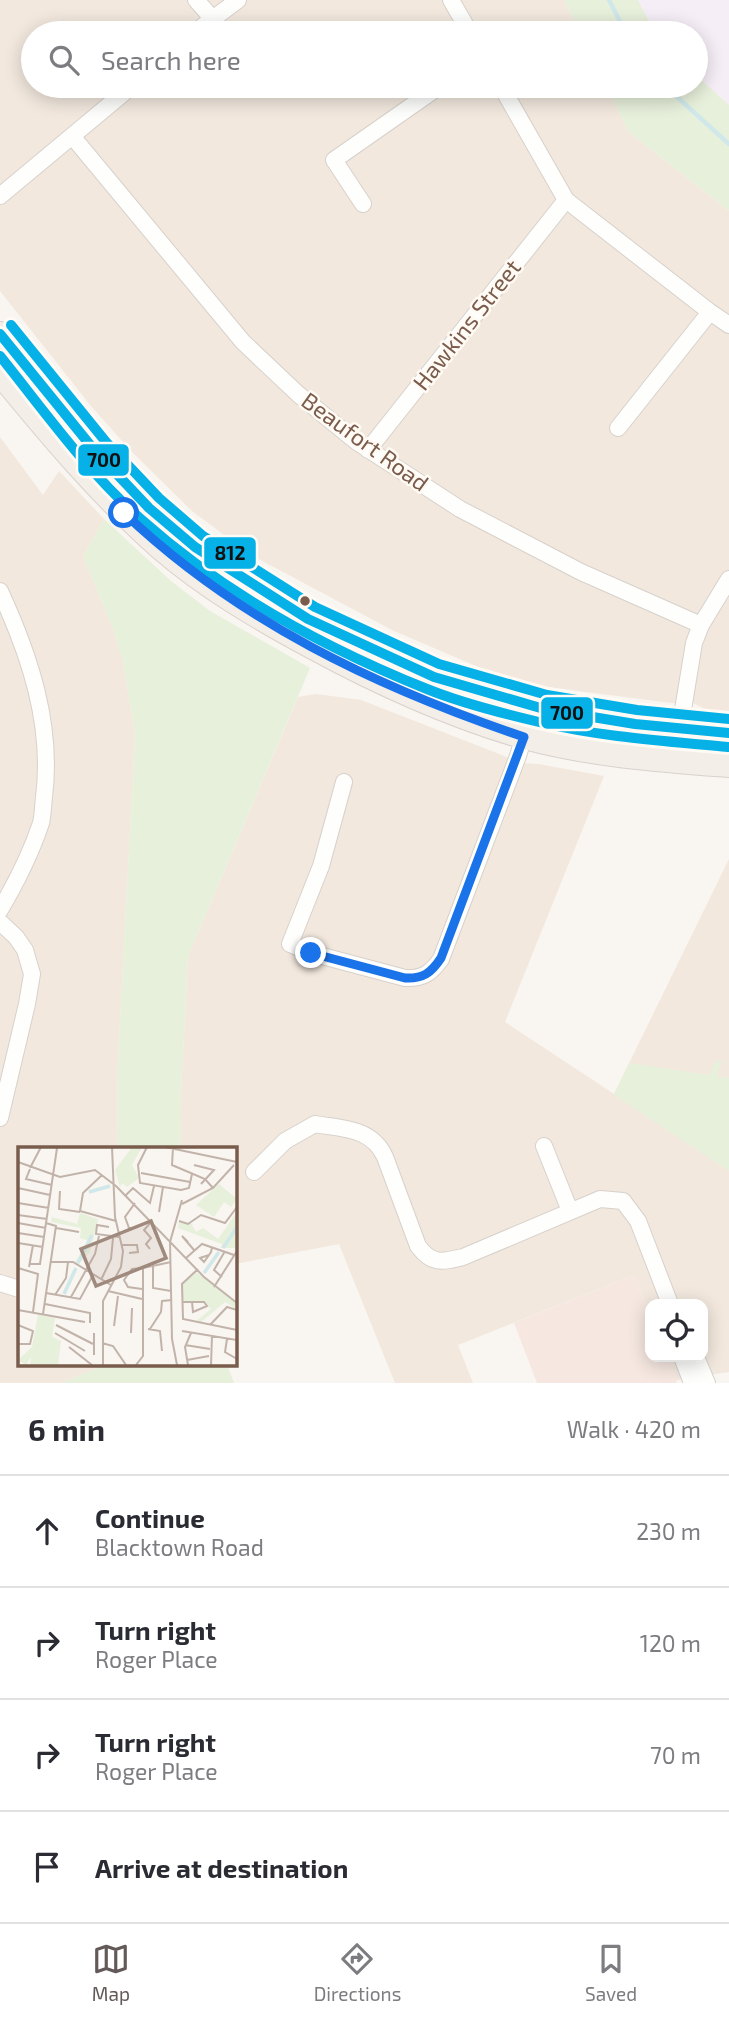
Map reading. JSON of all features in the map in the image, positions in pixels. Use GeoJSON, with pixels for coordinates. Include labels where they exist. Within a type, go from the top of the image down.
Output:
{"type":"FeatureCollection","features":[{"type":"Feature","properties":{"kind":"main road"},"geometry":{"type":"LineString","coordinates":[[0,334],[95,451],[149,508],[195,547],[308,619],[434,677],[534,706],[635,724],[729,733]]}},
{"type":"Feature","properties":{"kind":"main road"},"geometry":{"type":"LineString","coordinates":[[0,373],[69,457],[161,548],[195,575],[275,627],[373,678],[443,708],[524,737],[588,750],[729,765]]}},
{"type":"Feature","properties":{"kind":"street"},"geometry":{"type":"LineString","coordinates":[[196,0],[212,18]]}},
{"type":"Feature","properties":{"kind":"street"},"geometry":{"type":"LineString","coordinates":[[208,21],[238,0]]}},
{"type":"Feature","properties":{"kind":"street"},"geometry":{"type":"LineString","coordinates":[[451,0],[463,21]]}},
{"type":"Feature","properties":{"kind":"street"},"geometry":{"type":"LineString","coordinates":[[0,197],[118,98]]}},
{"type":"Feature","properties":{"kind":"street"},"geometry":{"type":"LineString","coordinates":[[363,204],[334,160],[423,98]]}},
{"type":"Feature","properties":{"kind":"street"},"geometry":{"type":"LineString","coordinates":[[507,98],[566,200],[729,325]]}},
{"type":"Feature","properties":{"kind":"street","name":"Beaufort Road"},"geometry":{"type":"LineString","coordinates":[[72,136],[243,342],[298,394],[368,450],[460,509],[581,572],[701,625]]}},
{"type":"Feature","properties":{"kind":"street","name":"Hawkins Street"},"geometry":{"type":"LineString","coordinates":[[368,450],[566,200]]}},
{"type":"Feature","properties":{"kind":"street"},"geometry":{"type":"LineString","coordinates":[[618,428],[710,312]]}},
{"type":"Feature","properties":{"kind":"street"},"geometry":{"type":"LineString","coordinates":[[680,728],[689,662],[701,625],[729,579]]}},
{"type":"Feature","properties":{"kind":"street"},"geometry":{"type":"LineString","coordinates":[[0,591],[20,634],[40,705],[46,735],[48,770],[41,822],[15,884],[0,910]]}},
{"type":"Feature","properties":{"kind":"street"},"geometry":{"type":"LineString","coordinates":[[344,782],[321,866],[289,944],[323,956],[417,979],[426,975],[441,958],[534,706]]}},
{"type":"Feature","properties":{"kind":"street"},"geometry":{"type":"LineString","coordinates":[[0,922],[16,937],[24,950],[32,974],[0,1118]]}},
{"type":"Feature","properties":{"kind":"street"},"geometry":{"type":"LineString","coordinates":[[254,1172],[285,1141],[316,1124],[370,1136],[385,1157],[418,1246],[426,1257],[441,1262],[463,1257],[600,1199],[623,1201],[638,1222],[668,1299]]}},
{"type":"Feature","properties":{"kind":"street"},"geometry":{"type":"LineString","coordinates":[[544,1146],[569,1211]]}},
{"type":"Feature","properties":{"kind":"street"},"geometry":{"type":"LineString","coordinates":[[0,1283],[18,1289]]}},
{"type":"Feature","properties":{"kind":"street"},"geometry":{"type":"LineString","coordinates":[[684,1362],[692,1383]]}},
{"type":"Feature","properties":{"kind":"street"},"geometry":{"type":"LineString","coordinates":[[698,1362],[707,1383]]}},
{"type":"Feature","properties":{"kind":"shaded area"},"geometry":{"type":"Polygon","coordinates":[[[0,0],[564,0],[574,21],[21,21],[21,98],[612,98],[629,132],[729,211],[729,713],[711,712],[693,703],[671,703],[541,686],[483,669],[392,630],[251,555],[192,511],[132,452],[91,406],[0,291],[0,0]]]}},
{"type":"Feature","properties":{"kind":"shaded area"},"geometry":{"type":"Polygon","coordinates":[[[638,0],[729,0],[729,105],[708,86],[708,21],[649,21],[638,0]]]}},
{"type":"Feature","properties":{"kind":"shaded area"},"geometry":{"type":"Polygon","coordinates":[[[0,437],[43,495],[59,471],[104,519],[83,557],[111,623],[123,661],[135,734],[118,1060],[117,1147],[18,1147],[18,1366],[102,1366],[62,1383],[0,1383],[0,437]]]}},
{"type":"Feature","properties":{"kind":"shaded area"},"geometry":{"type":"Polygon","coordinates":[[[316,694],[361,700],[522,763],[604,776],[505,1022],[614,1094],[729,859],[729,1372],[677,1380],[670,1362],[708,1362],[708,1299],[645,1299],[645,1302],[634,1275],[458,1345],[473,1383],[395,1383],[339,1244],[236,1264],[236,1147],[181,1147],[180,1111],[188,956],[298,697],[316,694]]]}},
{"type":"Feature","properties":{"kind":"shaded area"},"geometry":{"type":"Polygon","coordinates":[[[634,1275],[645,1302],[645,1362],[670,1362],[676,1383],[537,1383],[514,1323],[634,1275]]]}},
{"type":"Feature","properties":{"kind":"green space"},"geometry":{"type":"Polygon","coordinates":[[[564,0],[638,0],[649,21],[574,21],[564,0]]]}},
{"type":"Feature","properties":{"kind":"green space"},"geometry":{"type":"Polygon","coordinates":[[[708,86],[729,105],[729,211],[629,132],[612,98],[708,98],[708,86]]]}},
{"type":"Feature","properties":{"kind":"green space"},"geometry":{"type":"Polygon","coordinates":[[[104,519],[171,581],[210,611],[310,668],[188,956],[180,1111],[181,1147],[117,1147],[118,1060],[135,734],[123,661],[111,623],[83,557],[104,519]]]}},
{"type":"Feature","properties":{"kind":"green space"},"geometry":{"type":"Polygon","coordinates":[[[716,1060],[722,1062],[716,1076],[729,1078],[729,1171],[614,1095],[629,1063],[709,1075],[716,1060]]]}},
{"type":"Feature","properties":{"kind":"green space"},"geometry":{"type":"Polygon","coordinates":[[[102,1366],[228,1366],[234,1383],[62,1383],[102,1366]]]}},
{"type":"Feature","properties":{"kind":"waterway"},"geometry":{"type":"LineString","coordinates":[[609,0],[620,21]]}},
{"type":"Feature","properties":{"kind":"waterway"},"geometry":{"type":"LineString","coordinates":[[678,98],[729,144]]}},
{"type":"Feature","properties":{"kind":"transit line","name":"812"},"geometry":{"type":"LineString","coordinates":[[11,325],[106,442],[159,498],[203,536],[315,607],[439,664],[547,695],[637,710],[729,719]]}},
{"type":"Feature","properties":{"kind":"transit line","name":"700"},"geometry":{"type":"LineString","coordinates":[[0,334],[95,451],[149,508],[195,547],[308,619],[434,677],[544,709],[635,724],[729,733]]}},
{"type":"Feature","properties":{"kind":"transit line"},"geometry":{"type":"LineString","coordinates":[[0,356],[85,462],[142,520],[174,547],[241,595],[314,637],[427,689],[497,711],[585,731],[728,747]]}},
{"type":"Feature","properties":{"kind":"route"},"geometry":{"type":"LineString","coordinates":[[124,513],[195,575],[275,627],[328,656],[413,696],[524,737],[441,958],[435,967],[417,979],[405,978],[311,953]]}}]}
